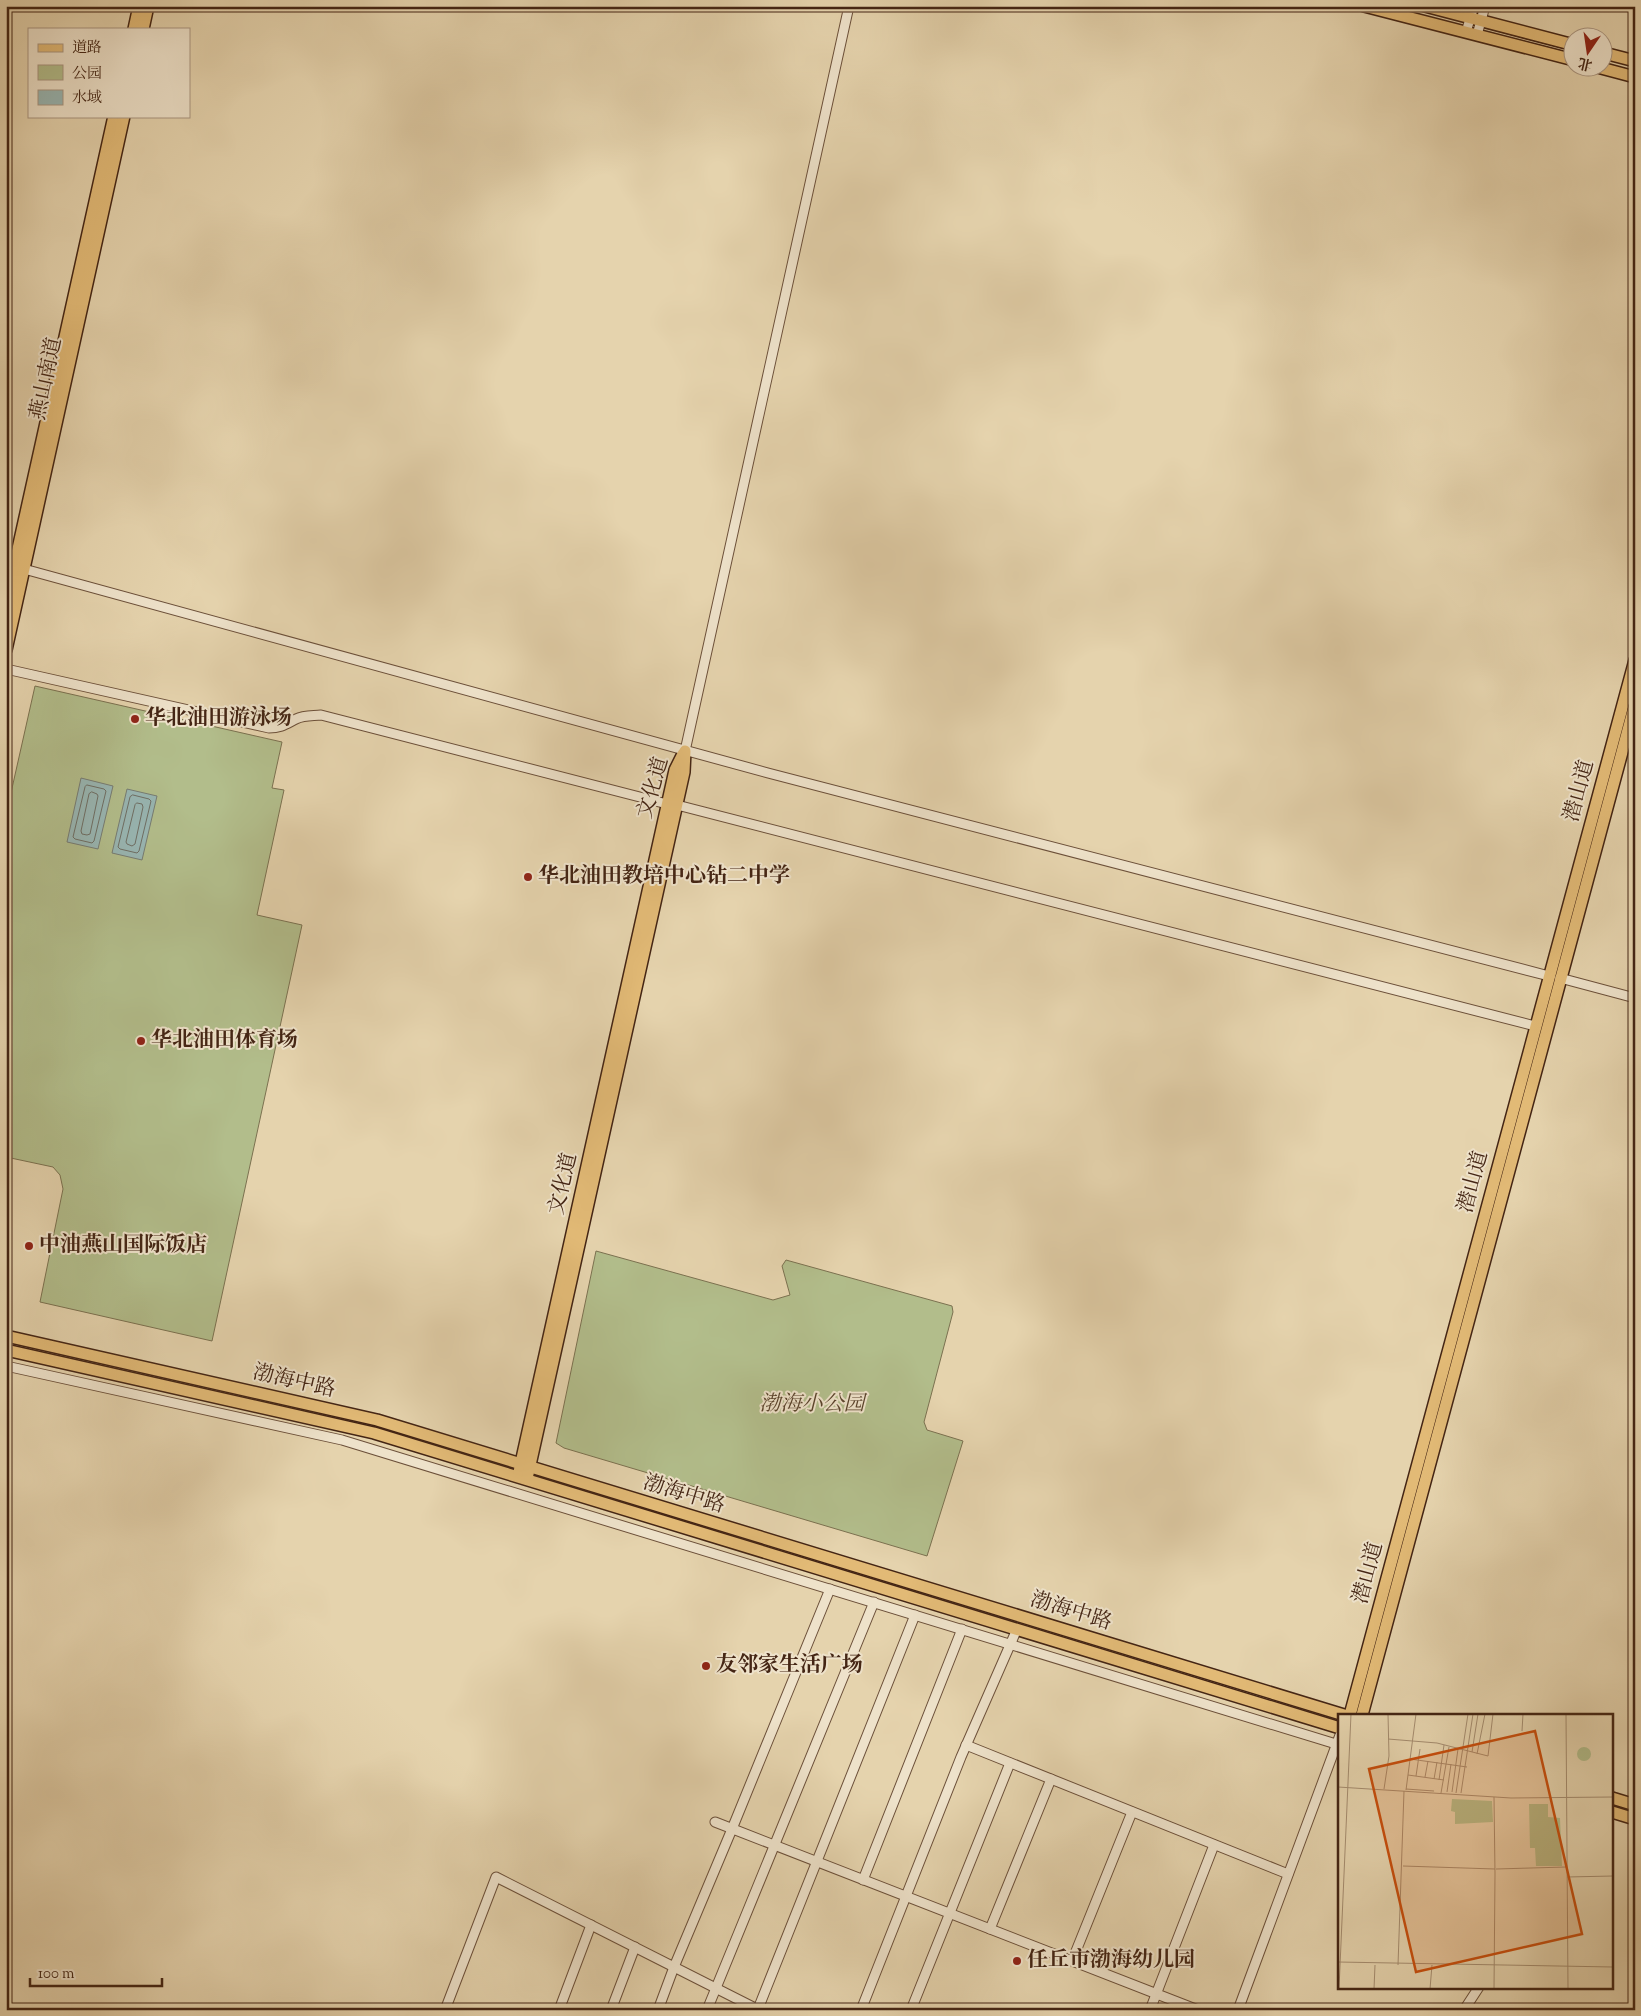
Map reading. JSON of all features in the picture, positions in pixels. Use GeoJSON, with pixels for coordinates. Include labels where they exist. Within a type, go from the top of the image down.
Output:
{"type":"FeatureCollection","features":[{"type":"Feature","properties":{"kind":"main road"},"geometry":{"type":"LineString","coordinates":[[134,28],[139,6]]}},
{"type":"Feature","properties":{"kind":"main road"},"geometry":{"type":"LineString","coordinates":[[143,28],[148,6]]}},
{"type":"Feature","properties":{"kind":"main road"},"geometry":{"type":"LineString","coordinates":[[1364,6],[1564,57]]}},
{"type":"Feature","properties":{"kind":"main road"},"geometry":{"type":"LineString","coordinates":[[1425,6],[1475,15],[1564,42]]}},
{"type":"Feature","properties":{"kind":"main road"},"geometry":{"type":"LineString","coordinates":[[1614,56],[1635,61]]}},
{"type":"Feature","properties":{"kind":"main road"},"geometry":{"type":"LineString","coordinates":[[1614,71],[1635,77]]}},
{"type":"Feature","properties":{"kind":"main road","name":"燕山南道"},"geometry":{"type":"LineString","coordinates":[[6,603],[10,573],[114,118]]}},
{"type":"Feature","properties":{"kind":"main road","name":"燕山南道"},"geometry":{"type":"LineString","coordinates":[[6,650],[124,118]]}},
{"type":"Feature","properties":{"kind":"main road","name":"潜山道"},"geometry":{"type":"LineString","coordinates":[[1362,1714],[1555,977],[1635,660]]}},
{"type":"Feature","properties":{"kind":"main road","name":"潜山道"},"geometry":{"type":"LineString","coordinates":[[1350,1714],[1536,1026],[1555,977],[1635,704]]}},
{"type":"Feature","properties":{"kind":"main road","name":"文化道"},"geometry":{"type":"LineString","coordinates":[[522,1479],[672,804],[675,770],[684,750]]}},
{"type":"Feature","properties":{"kind":"main road","name":"渤海中路"},"geometry":{"type":"LineString","coordinates":[[6,1336],[377,1420],[1341,1714]]}},
{"type":"Feature","properties":{"kind":"main road","name":"渤海中路"},"geometry":{"type":"LineString","coordinates":[[6,1350],[374,1433],[1338,1727]]}},
{"type":"Feature","properties":{"kind":"main road"},"geometry":{"type":"LineString","coordinates":[[1614,1799],[1635,1805]]}},
{"type":"Feature","properties":{"kind":"main road"},"geometry":{"type":"LineString","coordinates":[[1614,1813],[1635,1819]]}},
{"type":"Feature","properties":{"kind":"street"},"geometry":{"type":"LineString","coordinates":[[684,750],[849,6]]}},
{"type":"Feature","properties":{"kind":"street"},"geometry":{"type":"LineString","coordinates":[[1471,33],[1475,15],[1485,6]]}},
{"type":"Feature","properties":{"kind":"street"},"geometry":{"type":"LineString","coordinates":[[24,569],[684,750],[1635,998]]}},
{"type":"Feature","properties":{"kind":"street"},"geometry":{"type":"LineString","coordinates":[[6,669],[269,728],[280,728],[306,716],[321,715],[1536,1026]]}},
{"type":"Feature","properties":{"kind":"street"},"geometry":{"type":"LineString","coordinates":[[6,1366],[342,1440],[1011,1643],[1336,1744]]}},
{"type":"Feature","properties":{"kind":"street"},"geometry":{"type":"LineString","coordinates":[[658,2010],[830,1589]]}},
{"type":"Feature","properties":{"kind":"street"},"geometry":{"type":"LineString","coordinates":[[707,2010],[874,1602]]}},
{"type":"Feature","properties":{"kind":"street"},"geometry":{"type":"LineString","coordinates":[[445,2010],[496,1877],[758,2009],[915,1615]]}},
{"type":"Feature","properties":{"kind":"street"},"geometry":{"type":"LineString","coordinates":[[863,1880],[962,1629]]}},
{"type":"Feature","properties":{"kind":"street"},"geometry":{"type":"LineString","coordinates":[[861,2010],[966,1745],[1017,1629]]}},
{"type":"Feature","properties":{"kind":"street"},"geometry":{"type":"LineString","coordinates":[[1238,2010],[1338,1739]]}},
{"type":"Feature","properties":{"kind":"street"},"geometry":{"type":"LineString","coordinates":[[966,1745],[1288,1874]]}},
{"type":"Feature","properties":{"kind":"street"},"geometry":{"type":"LineString","coordinates":[[911,2010],[1010,1763]]}},
{"type":"Feature","properties":{"kind":"street"},"geometry":{"type":"LineString","coordinates":[[990,1929],[1051,1779]]}},
{"type":"Feature","properties":{"kind":"street"},"geometry":{"type":"LineString","coordinates":[[1072,1961],[1132,1812]]}},
{"type":"Feature","properties":{"kind":"street"},"geometry":{"type":"LineString","coordinates":[[714,1822],[1198,2010]]}},
{"type":"Feature","properties":{"kind":"street"},"geometry":{"type":"LineString","coordinates":[[1150,2010],[1214,1845]]}},
{"type":"Feature","properties":{"kind":"street"},"geometry":{"type":"LineString","coordinates":[[559,2010],[591,1925]]}},
{"type":"Feature","properties":{"kind":"street"},"geometry":{"type":"LineString","coordinates":[[611,2010],[635,1947]]}},
{"type":"Feature","properties":{"kind":"street"},"geometry":{"type":"LineString","coordinates":[[1464,2010],[1479,1988]]}},
{"type":"Feature","properties":{"kind":"green space","name":"华北油田体育场"},"geometry":{"type":"Polygon","coordinates":[[[35,686],[282,742],[272,788],[284,790],[257,915],[302,925],[212,1341],[40,1302],[63,1189],[60,1175],[53,1167],[6,1157],[6,815],[35,686]]]}},
{"type":"Feature","properties":{"kind":"green space","name":"渤海小公园"},"geometry":{"type":"Polygon","coordinates":[[[596,1251],[773,1300],[790,1295],[782,1266],[786,1260],[952,1306],[953,1312],[924,1422],[927,1430],[963,1441],[927,1556],[564,1448],[556,1443],[596,1251]]]}},
{"type":"Feature","properties":{"kind":"water"},"geometry":{"type":"Polygon","coordinates":[[[81,778],[113,786],[98,849],[67,842],[81,778]]]}},
{"type":"Feature","properties":{"kind":"water"},"geometry":{"type":"Polygon","coordinates":[[[127,789],[157,796],[142,860],[112,853],[127,789]]]}},
{"type":"Feature","properties":{"kind":"place","name":"华北油田游泳场"},"geometry":{"type":"Point","coordinates":[135,719]}},
{"type":"Feature","properties":{"kind":"place","name":"华北油田教培中心钻二中学"},"geometry":{"type":"Point","coordinates":[528,877]}},
{"type":"Feature","properties":{"kind":"place","name":"华北油田体育场"},"geometry":{"type":"Point","coordinates":[141,1041]}},
{"type":"Feature","properties":{"kind":"place","name":"中油燕山国际饭店"},"geometry":{"type":"Point","coordinates":[29,1246]}},
{"type":"Feature","properties":{"kind":"place","name":"友邻家生活广场"},"geometry":{"type":"Point","coordinates":[706,1666]}},
{"type":"Feature","properties":{"kind":"place","name":"任丘市渤海幼儿园"},"geometry":{"type":"Point","coordinates":[1017,1961]}}]}
